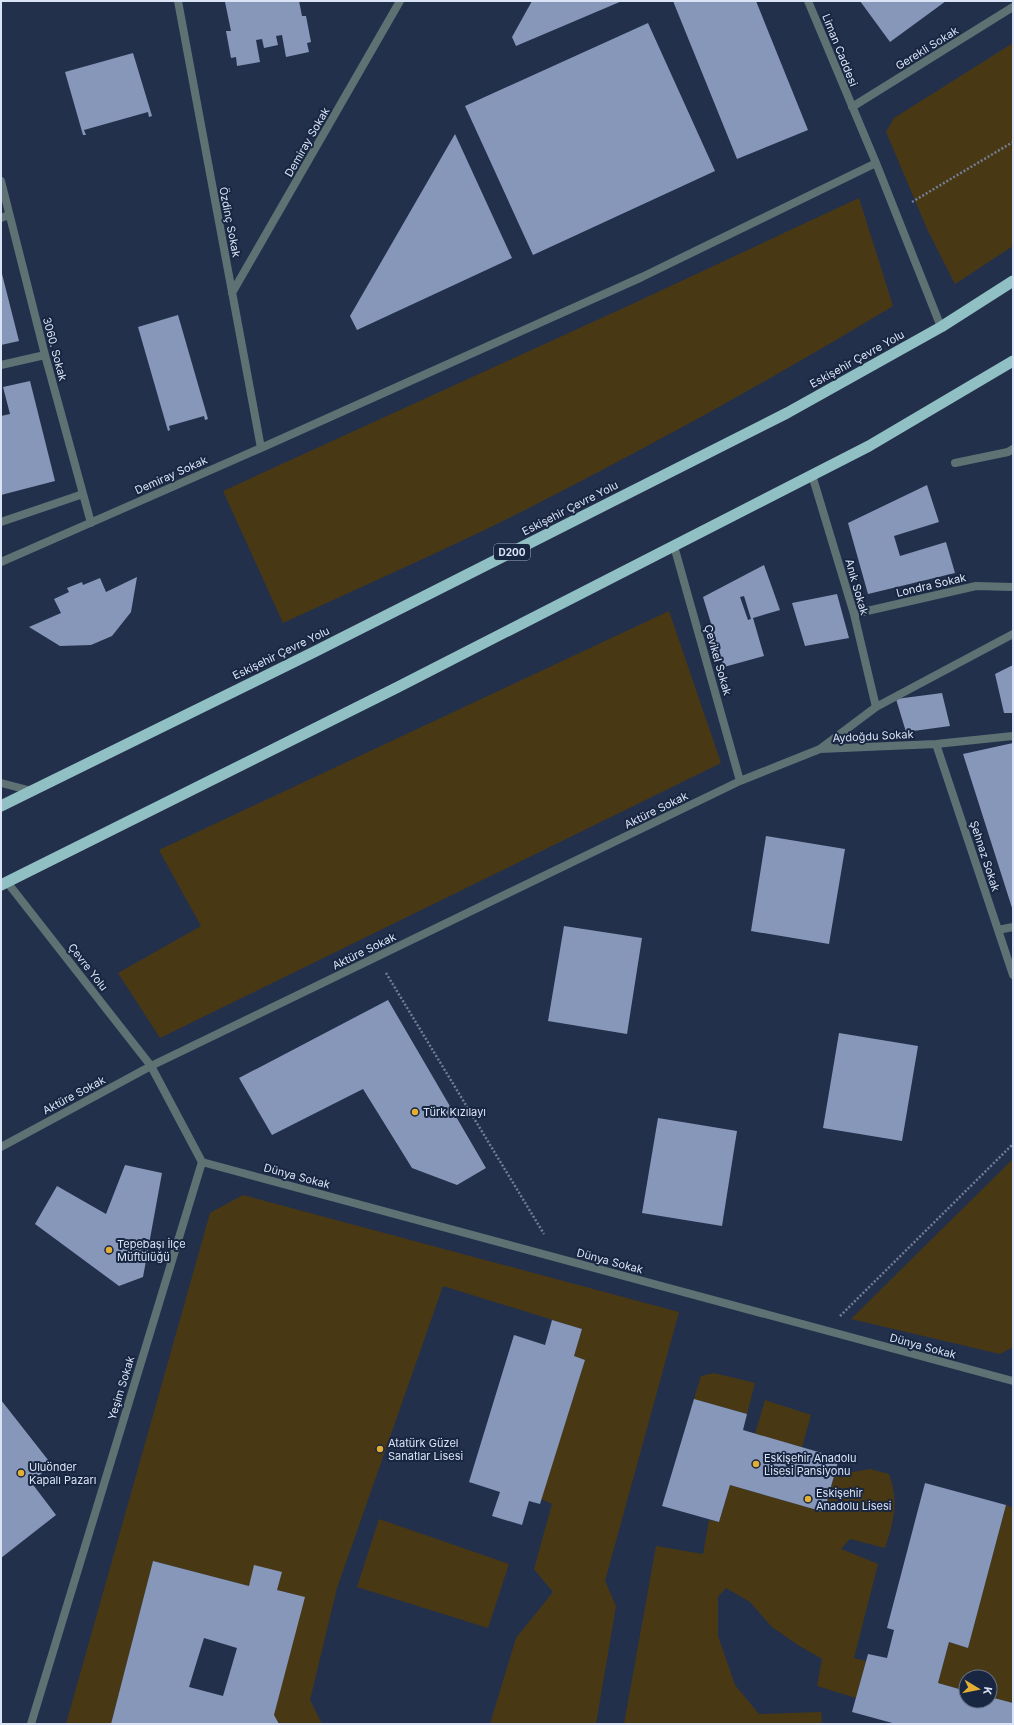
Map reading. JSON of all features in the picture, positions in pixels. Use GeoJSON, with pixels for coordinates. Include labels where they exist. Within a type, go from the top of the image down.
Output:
{"type":"FeatureCollection","features":[{"type":"Feature","properties":{"kind":"highway","name":"Eskişehir Çevre Yolu"},"geometry":{"type":"LineString","coordinates":[[1,806],[321,648],[787,413],[942,326],[1013,281]]}},
{"type":"Feature","properties":{"kind":"highway"},"geometry":{"type":"LineString","coordinates":[[4,883],[384,694],[869,446],[1013,361]]}},
{"type":"Feature","properties":{"kind":"street","name":"Özdinç Sokak"},"geometry":{"type":"LineString","coordinates":[[178,1],[261,448]]}},
{"type":"Feature","properties":{"kind":"street","name":"Demiray Sokak"},"geometry":{"type":"LineString","coordinates":[[232,293],[400,1]]}},
{"type":"Feature","properties":{"kind":"street","name":"Liman Caddesi"},"geometry":{"type":"LineString","coordinates":[[808,1],[942,326]]}},
{"type":"Feature","properties":{"kind":"street","name":"Gerekli Sokak"},"geometry":{"type":"LineString","coordinates":[[852,107],[1013,7]]}},
{"type":"Feature","properties":{"kind":"street","name":"Demiray Sokak"},"geometry":{"type":"LineString","coordinates":[[1,562],[261,448],[642,277],[876,163]]}},
{"type":"Feature","properties":{"kind":"street","name":"3060. Sokak"},"geometry":{"type":"LineString","coordinates":[[1,181],[45,355],[91,523]]}},
{"type":"Feature","properties":{"kind":"street"},"geometry":{"type":"LineString","coordinates":[[1,218],[9,215]]}},
{"type":"Feature","properties":{"kind":"street"},"geometry":{"type":"LineString","coordinates":[[1,366],[45,355]]}},
{"type":"Feature","properties":{"kind":"street"},"geometry":{"type":"LineString","coordinates":[[955,463],[1011,451]]}},
{"type":"Feature","properties":{"kind":"street","name":"Anık Sokak"},"geometry":{"type":"LineString","coordinates":[[812,475],[854,614],[876,707]]}},
{"type":"Feature","properties":{"kind":"street"},"geometry":{"type":"LineString","coordinates":[[1,522],[83,494]]}},
{"type":"Feature","properties":{"kind":"street","name":"Çevikel Sokak"},"geometry":{"type":"LineString","coordinates":[[674,546],[740,781]]}},
{"type":"Feature","properties":{"kind":"street","name":"Londra Sokak"},"geometry":{"type":"LineString","coordinates":[[854,614],[976,586],[1013,587]]}},
{"type":"Feature","properties":{"kind":"street"},"geometry":{"type":"LineString","coordinates":[[820,749],[876,707],[1013,634]]}},
{"type":"Feature","properties":{"kind":"street","name":"Aydoğdu Sokak"},"geometry":{"type":"LineString","coordinates":[[740,781],[820,749],[936,744],[1013,736]]}},
{"type":"Feature","properties":{"kind":"street","name":"Şehnaz Sokak"},"geometry":{"type":"LineString","coordinates":[[936,744],[1013,975]]}},
{"type":"Feature","properties":{"kind":"street","name":"Aktüre Sokak"},"geometry":{"type":"LineString","coordinates":[[1,1147],[152,1066],[740,781]]}},
{"type":"Feature","properties":{"kind":"street"},"geometry":{"type":"LineString","coordinates":[[1,783],[32,791]]}},
{"type":"Feature","properties":{"kind":"street","name":"Çevre Yolu"},"geometry":{"type":"LineString","coordinates":[[4,883],[152,1066]]}},
{"type":"Feature","properties":{"kind":"street"},"geometry":{"type":"LineString","coordinates":[[998,930],[1013,927]]}},
{"type":"Feature","properties":{"kind":"street"},"geometry":{"type":"LineString","coordinates":[[152,1066],[202,1162]]}},
{"type":"Feature","properties":{"kind":"street","name":"Dünya Sokak"},"geometry":{"type":"LineString","coordinates":[[202,1162],[1013,1381]]}},
{"type":"Feature","properties":{"kind":"street","name":"Yeşim Sokak"},"geometry":{"type":"LineString","coordinates":[[31,1724],[202,1162]]}},
{"type":"Feature","properties":{"kind":"path"},"geometry":{"type":"LineString","coordinates":[[895,212],[1013,142]]}},
{"type":"Feature","properties":{"kind":"path"},"geometry":{"type":"LineString","coordinates":[[377,957],[558,1258]]}},
{"type":"Feature","properties":{"kind":"path"},"geometry":{"type":"LineString","coordinates":[[825,1330],[1013,1144]]}},
{"type":"Feature","properties":{"kind":"shaded area"},"geometry":{"type":"Polygon","coordinates":[[[1013,43],[1013,246],[955,284],[928,231],[886,132],[894,118],[1013,43]]]}},
{"type":"Feature","properties":{"kind":"shaded area"},"geometry":{"type":"Polygon","coordinates":[[[859,198],[893,306],[802,360],[568,488],[462,541],[283,623],[223,491],[630,305],[859,198]]]}},
{"type":"Feature","properties":{"kind":"shaded area"},"geometry":{"type":"Polygon","coordinates":[[[669,611],[721,763],[160,1038],[118,973],[201,926],[159,850],[669,611]]]}},
{"type":"Feature","properties":{"kind":"shaded area"},"geometry":{"type":"Polygon","coordinates":[[[1013,1159],[1013,1347],[1000,1354],[851,1319],[1013,1159]]]}},
{"type":"Feature","properties":{"kind":"shaded area"},"geometry":{"type":"Polygon","coordinates":[[[243,1195],[679,1312],[605,1581],[616,1606],[596,1724],[490,1724],[516,1638],[553,1592],[534,1569],[552,1504],[541,1499],[585,1360],[574,1356],[582,1329],[443,1286],[337,1588],[310,1700],[322,1724],[279,1724],[274,1715],[304,1597],[277,1590],[282,1572],[249,1586],[153,1561],[111,1724],[66,1724],[210,1213],[243,1195]]]}},
{"type":"Feature","properties":{"kind":"shaded area"},"geometry":{"type":"Polygon","coordinates":[[[714,1373],[755,1383],[747,1414],[694,1399],[701,1376],[714,1373]]]}},
{"type":"Feature","properties":{"kind":"shaded area"},"geometry":{"type":"Polygon","coordinates":[[[765,1400],[811,1415],[802,1447],[755,1434],[765,1400]]]}},
{"type":"Feature","properties":{"kind":"shaded area"},"geometry":{"type":"Polygon","coordinates":[[[870,1469],[889,1474],[895,1502],[893,1520],[885,1548],[850,1539],[841,1549],[878,1564],[854,1658],[866,1661],[856,1698],[817,1686],[822,1659],[772,1627],[750,1602],[726,1588],[718,1597],[718,1636],[735,1685],[759,1714],[821,1712],[822,1722],[818,1724],[624,1724],[656,1546],[703,1554],[709,1520],[719,1522],[730,1485],[824,1512],[836,1470],[853,1472],[870,1469]]]}},
{"type":"Feature","properties":{"kind":"shaded area"},"geometry":{"type":"Polygon","coordinates":[[[1006,1505],[1013,1508],[1013,1703],[998,1699],[998,1669],[958,1669],[958,1689],[938,1683],[949,1642],[968,1648],[1006,1505]]]}},
{"type":"Feature","properties":{"kind":"shaded area"},"geometry":{"type":"Polygon","coordinates":[[[379,1519],[509,1564],[488,1628],[357,1587],[379,1519]]]}},
{"type":"Feature","properties":{"kind":"building"},"geometry":{"type":"Polygon","coordinates":[[[299,1],[302,16],[306,16],[311,42],[307,43],[309,52],[286,57],[282,35],[276,36],[278,45],[264,48],[262,39],[256,40],[260,62],[237,66],[236,57],[231,58],[226,31],[231,31],[225,2],[299,1]]]}},
{"type":"Feature","properties":{"kind":"building"},"geometry":{"type":"Polygon","coordinates":[[[532,1],[622,1],[516,46],[512,37],[532,1]]]}},
{"type":"Feature","properties":{"kind":"building"},"geometry":{"type":"Polygon","coordinates":[[[673,1],[756,1],[808,130],[737,159],[673,1]]]}},
{"type":"Feature","properties":{"kind":"building"},"geometry":{"type":"Polygon","coordinates":[[[860,1],[946,1],[890,42],[860,1]]]}},
{"type":"Feature","properties":{"kind":"building"},"geometry":{"type":"Polygon","coordinates":[[[648,23],[715,171],[533,255],[465,106],[648,23]]]}},
{"type":"Feature","properties":{"kind":"building"},"geometry":{"type":"Polygon","coordinates":[[[133,53],[152,116],[149,117],[148,112],[84,130],[86,135],[83,135],[65,72],[133,53]]]}},
{"type":"Feature","properties":{"kind":"building"},"geometry":{"type":"Polygon","coordinates":[[[455,134],[512,258],[357,330],[350,316],[455,134]]]}},
{"type":"Feature","properties":{"kind":"building"},"geometry":{"type":"Polygon","coordinates":[[[1,270],[19,341],[1,345],[1,270]]]}},
{"type":"Feature","properties":{"kind":"building"},"geometry":{"type":"Polygon","coordinates":[[[178,315],[208,419],[205,420],[204,416],[169,426],[170,430],[168,431],[138,327],[178,315]]]}},
{"type":"Feature","properties":{"kind":"building"},"geometry":{"type":"Polygon","coordinates":[[[30,381],[55,481],[1,495],[1,416],[10,414],[3,387],[30,381]]]}},
{"type":"Feature","properties":{"kind":"building"},"geometry":{"type":"Polygon","coordinates":[[[927,485],[939,522],[894,536],[900,556],[946,542],[955,573],[868,594],[848,523],[927,485]]]}},
{"type":"Feature","properties":{"kind":"building"},"geometry":{"type":"Polygon","coordinates":[[[764,565],[780,610],[753,618],[764,656],[724,667],[711,631],[713,630],[703,597],[764,565]],[[744,596],[740,597],[748,620],[751,619],[744,596]]]}},
{"type":"Feature","properties":{"kind":"building"},"geometry":{"type":"Polygon","coordinates":[[[137,577],[131,612],[112,636],[91,645],[60,646],[29,627],[61,613],[54,599],[69,592],[67,588],[82,582],[83,585],[100,578],[106,592],[137,577]]]}},
{"type":"Feature","properties":{"kind":"building"},"geometry":{"type":"Polygon","coordinates":[[[837,594],[849,638],[805,646],[792,603],[837,594]]]}},
{"type":"Feature","properties":{"kind":"building"},"geometry":{"type":"Polygon","coordinates":[[[1013,665],[1013,713],[1004,713],[995,674],[1013,665]]]}},
{"type":"Feature","properties":{"kind":"building"},"geometry":{"type":"Polygon","coordinates":[[[942,693],[950,726],[906,732],[896,699],[942,693]]]}},
{"type":"Feature","properties":{"kind":"building"},"geometry":{"type":"Polygon","coordinates":[[[1013,743],[1013,911],[963,754],[1013,743]]]}},
{"type":"Feature","properties":{"kind":"building"},"geometry":{"type":"Polygon","coordinates":[[[766,836],[845,849],[829,944],[751,931],[766,836]]]}},
{"type":"Feature","properties":{"kind":"building"},"geometry":{"type":"Polygon","coordinates":[[[564,926],[642,938],[627,1034],[548,1021],[564,926]]]}},
{"type":"Feature","properties":{"kind":"building","name":"Türk Kızılayı"},"geometry":{"type":"Polygon","coordinates":[[[388,1000],[486,1168],[457,1185],[412,1168],[363,1089],[272,1135],[239,1078],[388,1000]]]}},
{"type":"Feature","properties":{"kind":"building"},"geometry":{"type":"Polygon","coordinates":[[[839,1033],[918,1046],[902,1141],[823,1128],[839,1033]]]}},
{"type":"Feature","properties":{"kind":"building"},"geometry":{"type":"Polygon","coordinates":[[[658,1118],[737,1131],[722,1226],[642,1213],[658,1118]]]}},
{"type":"Feature","properties":{"kind":"building","name":"Tepebaşı İlçe Müftülüğü"},"geometry":{"type":"Polygon","coordinates":[[[125,1165],[162,1173],[143,1277],[119,1286],[35,1224],[57,1186],[106,1214],[125,1165]]]}},
{"type":"Feature","properties":{"kind":"building"},"geometry":{"type":"Polygon","coordinates":[[[552,1320],[582,1329],[574,1356],[585,1360],[540,1504],[529,1501],[522,1525],[492,1516],[500,1492],[469,1482],[514,1335],[545,1345],[552,1320]]]}},
{"type":"Feature","properties":{"kind":"building","name":"Eskişehir Anadolu Lisesi Pansiyonu"},"geometry":{"type":"Polygon","coordinates":[[[694,1399],[747,1414],[743,1430],[839,1458],[824,1512],[730,1485],[719,1522],[662,1506],[694,1399]]]}},
{"type":"Feature","properties":{"kind":"building","name":"Uluönder Kapalı Pazarı"},"geometry":{"type":"Polygon","coordinates":[[[1,1400],[52,1465],[31,1482],[56,1515],[1,1558],[1,1400]]]}},
{"type":"Feature","properties":{"kind":"building","name":"Eskişehir Anadolu Lisesi"},"geometry":{"type":"Polygon","coordinates":[[[925,1483],[1006,1505],[968,1648],[949,1642],[938,1683],[958,1689],[958,1709],[998,1709],[998,1699],[1013,1703],[1013,1724],[896,1724],[852,1712],[868,1654],[887,1658],[894,1630],[887,1628],[925,1483]]]}},
{"type":"Feature","properties":{"kind":"building"},"geometry":{"type":"Polygon","coordinates":[[[153,1561],[249,1586],[254,1565],[282,1572],[277,1590],[305,1597],[274,1715],[279,1724],[111,1724],[153,1561]],[[204,1638],[189,1687],[223,1696],[237,1648],[204,1638]]]}},
{"type":"Feature","properties":{"kind":"place","name":"Türk Kızılayı"},"geometry":{"type":"Point","coordinates":[415,1112]}},
{"type":"Feature","properties":{"kind":"place","name":"Tepebaşı İlçe Müftülüğü"},"geometry":{"type":"Point","coordinates":[109,1250]}},
{"type":"Feature","properties":{"kind":"place","name":"Atatürk Güzel Sanatlar Lisesi"},"geometry":{"type":"Point","coordinates":[380,1449]}},
{"type":"Feature","properties":{"kind":"place","name":"Eskişehir Anadolu Lisesi Pansiyonu"},"geometry":{"type":"Point","coordinates":[756,1464]}},
{"type":"Feature","properties":{"kind":"place","name":"Uluönder Kapalı Pazarı"},"geometry":{"type":"Point","coordinates":[21,1473]}},
{"type":"Feature","properties":{"kind":"place","name":"Eskişehir Anadolu Lisesi"},"geometry":{"type":"Point","coordinates":[808,1499]}}]}
